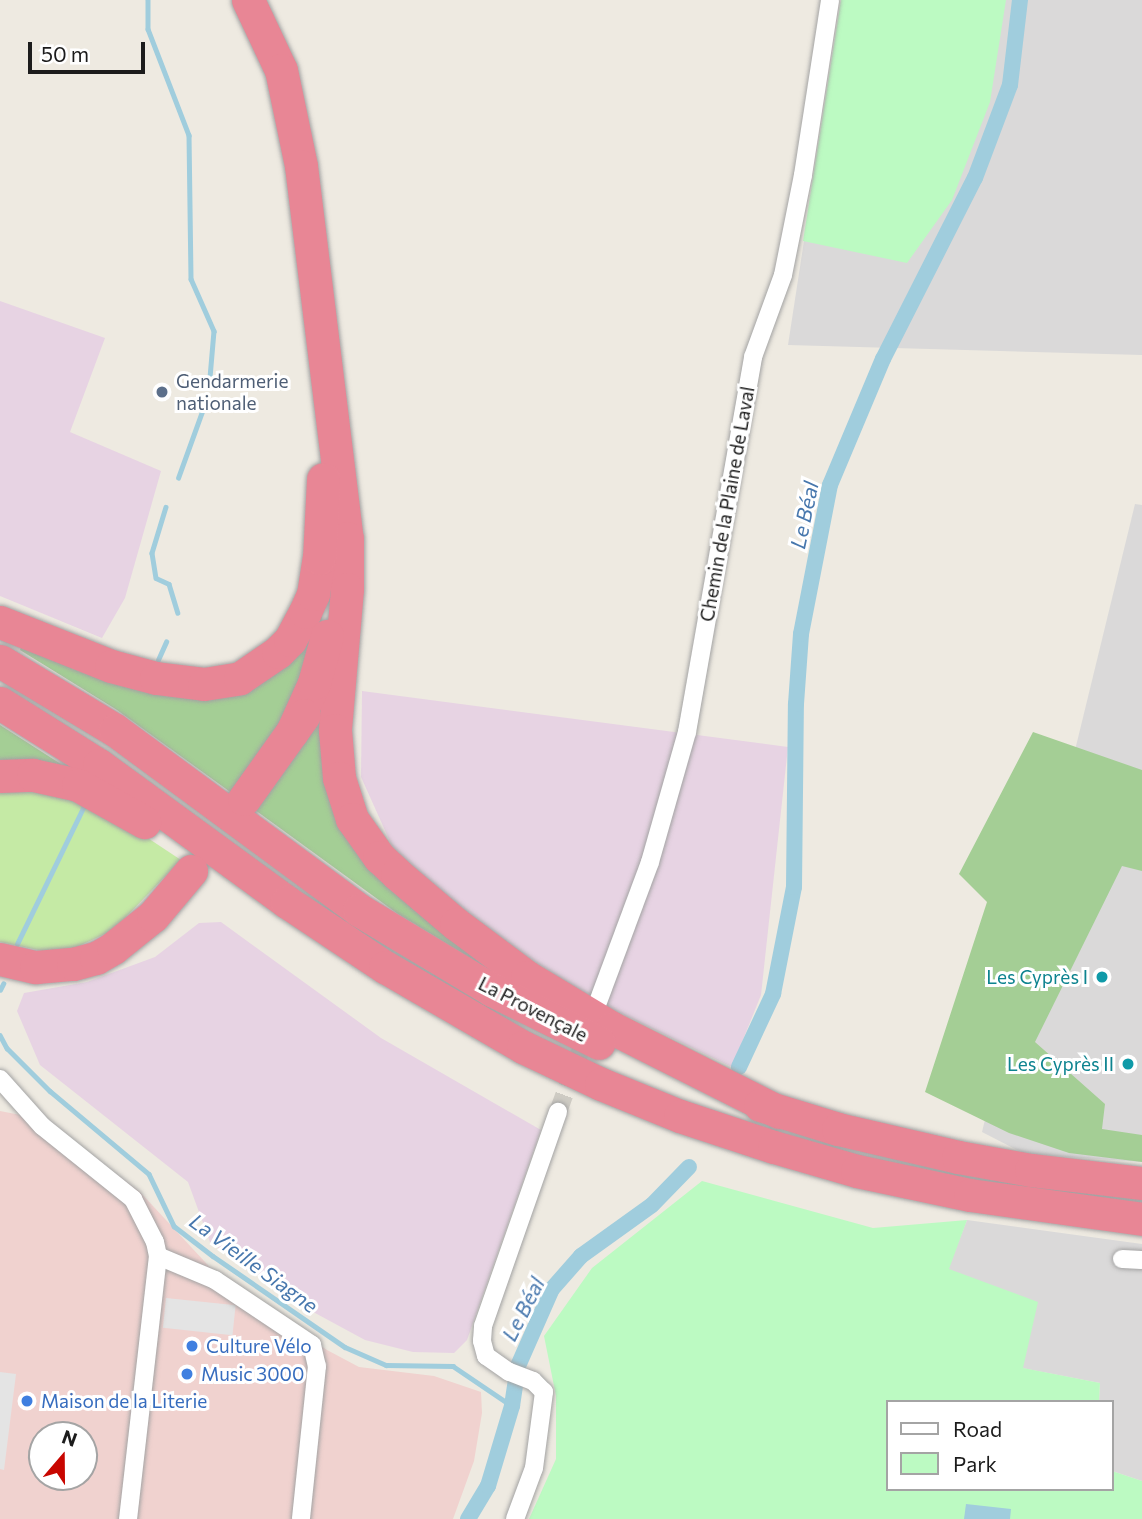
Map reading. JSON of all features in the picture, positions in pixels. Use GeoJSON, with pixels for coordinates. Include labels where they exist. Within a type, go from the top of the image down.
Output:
{"type":"FeatureCollection","features":[{"type":"Feature","properties":{"kind":"highway"},"geometry":{"type":"LineString","coordinates":[[230,0],[262,62],[281,138],[334,552],[331,610],[320,665],[292,733]]}},
{"type":"Feature","properties":{"kind":"highway"},"geometry":{"type":"LineString","coordinates":[[248,0],[281,70],[299,154],[347,538],[348,566],[335,730],[339,778],[352,819],[379,857],[456,924],[538,984],[612,1028],[779,1112]]}},
{"type":"Feature","properties":{"kind":"highway"},"geometry":{"type":"LineString","coordinates":[[0,621],[111,666],[156,678],[204,684],[240,678],[268,661],[290,640],[309,603],[321,545],[323,469]]}},
{"type":"Feature","properties":{"kind":"highway"},"geometry":{"type":"LineString","coordinates":[[244,799],[292,733],[323,683],[343,626]]}},
{"type":"Feature","properties":{"kind":"highway","name":"La Provençale"},"geometry":{"type":"LineString","coordinates":[[0,661],[114,730],[313,878],[417,947],[492,990],[602,1044],[779,1112],[958,1157],[1031,1170],[1142,1183]]}},
{"type":"Feature","properties":{"kind":"highway","name":"La Provençale"},"geometry":{"type":"LineString","coordinates":[[0,703],[99,765],[287,902],[385,967],[523,1047],[601,1084],[762,1143],[857,1171],[970,1195],[1142,1219]]}},
{"type":"Feature","properties":{"kind":"highway"},"geometry":{"type":"LineString","coordinates":[[0,776],[33,775],[57,779],[104,797],[273,906],[385,967]]}},
{"type":"Feature","properties":{"kind":"highway"},"geometry":{"type":"LineString","coordinates":[[0,959],[36,967],[73,964],[96,958],[153,916],[191,871]]}},
{"type":"Feature","properties":{"kind":"street","name":"Chemin de la Plaine de Laval"},"geometry":{"type":"LineString","coordinates":[[598,1002],[650,862],[687,732],[754,357],[783,275],[800,188],[830,0]]}},
{"type":"Feature","properties":{"kind":"street"},"geometry":{"type":"LineString","coordinates":[[0,1079],[24,1109],[133,1199],[155,1242],[159,1256],[128,1519]]}},
{"type":"Feature","properties":{"kind":"street"},"geometry":{"type":"LineString","coordinates":[[0,1102],[24,1109]]}},
{"type":"Feature","properties":{"kind":"street"},"geometry":{"type":"LineString","coordinates":[[515,1519],[534,1468],[544,1401],[540,1386],[509,1372],[486,1356],[482,1341],[483,1326],[558,1112]]}},
{"type":"Feature","properties":{"kind":"street"},"geometry":{"type":"LineString","coordinates":[[159,1256],[215,1280],[312,1345],[317,1366],[301,1519]]}},
{"type":"Feature","properties":{"kind":"street"},"geometry":{"type":"LineString","coordinates":[[1122,1259],[1142,1261]]}},
{"type":"Feature","properties":{"kind":"shaded area"},"geometry":{"type":"Polygon","coordinates":[[[841,0],[1142,0],[1142,355],[788,345],[841,0]]]}},
{"type":"Feature","properties":{"kind":"shaded area"},"geometry":{"type":"Polygon","coordinates":[[[0,301],[105,338],[70,432],[161,471],[125,598],[102,638],[0,596],[0,301]]]}},
{"type":"Feature","properties":{"kind":"shaded area"},"geometry":{"type":"Polygon","coordinates":[[[1135,504],[1142,505],[1142,1162],[1025,1154],[982,1132],[1135,504]]]}},
{"type":"Feature","properties":{"kind":"shaded area"},"geometry":{"type":"Polygon","coordinates":[[[362,691],[788,747],[761,995],[732,1067],[591,999],[456,909],[392,846],[361,777],[362,691]]]}},
{"type":"Feature","properties":{"kind":"shaded area"},"geometry":{"type":"Polygon","coordinates":[[[221,922],[381,1038],[541,1130],[467,1340],[454,1353],[413,1352],[365,1340],[304,1307],[210,1242],[188,1182],[40,1065],[17,1011],[24,993],[87,982],[155,957],[199,923],[221,922]]]}},
{"type":"Feature","properties":{"kind":"shaded area"},"geometry":{"type":"Polygon","coordinates":[[[0,1111],[46,1120],[140,1192],[218,1276],[327,1350],[359,1367],[434,1376],[481,1392],[482,1413],[474,1461],[453,1519],[0,1519],[0,1111]]]}},
{"type":"Feature","properties":{"kind":"shaded area"},"geometry":{"type":"Polygon","coordinates":[[[967,1220],[1142,1244],[1142,1481],[1114,1472],[1114,1400],[1099,1400],[1100,1383],[1022,1368],[948,1269],[967,1220]]]}},
{"type":"Feature","properties":{"kind":"shaded area"},"geometry":{"type":"Polygon","coordinates":[[[166,1298],[236,1305],[232,1335],[163,1328],[166,1298]]]}},
{"type":"Feature","properties":{"kind":"shaded area"},"geometry":{"type":"Polygon","coordinates":[[[0,1372],[16,1374],[4,1470],[0,1469],[0,1372]]]}},
{"type":"Feature","properties":{"kind":"green space"},"geometry":{"type":"Polygon","coordinates":[[[841,0],[1006,0],[990,102],[952,200],[907,263],[803,241],[841,0]]]}},
{"type":"Feature","properties":{"kind":"green space"},"geometry":{"type":"Polygon","coordinates":[[[324,593],[320,634],[301,690],[233,794],[117,710],[20,650],[24,639],[206,692],[324,593]]]}},
{"type":"Feature","properties":{"kind":"green space"},"geometry":{"type":"Polygon","coordinates":[[[328,702],[327,773],[487,959],[484,966],[398,914],[255,810],[328,702]]]}},
{"type":"Feature","properties":{"kind":"green space"},"geometry":{"type":"Polygon","coordinates":[[[0,725],[64,766],[0,766],[0,725]]]}},
{"type":"Feature","properties":{"kind":"green space"},"geometry":{"type":"Polygon","coordinates":[[[1033,732],[1142,770],[1142,871],[1122,866],[1035,1042],[1105,1104],[1102,1129],[1142,1135],[1142,1162],[1069,1153],[1009,1133],[925,1092],[987,902],[959,874],[1033,732]]]}},
{"type":"Feature","properties":{"kind":"green space"},"geometry":{"type":"Polygon","coordinates":[[[34,786],[107,811],[181,860],[122,921],[107,933],[68,951],[48,952],[0,942],[0,788],[34,786]]]}},
{"type":"Feature","properties":{"kind":"green space"},"geometry":{"type":"Polygon","coordinates":[[[702,1181],[873,1228],[967,1220],[949,1269],[1038,1302],[1023,1368],[1100,1383],[1099,1400],[886,1400],[886,1491],[1114,1491],[1114,1472],[1142,1481],[1142,1519],[529,1519],[556,1459],[556,1396],[544,1336],[592,1268],[702,1181]]]}},
{"type":"Feature","properties":{"kind":"water"},"geometry":{"type":"Polygon","coordinates":[[[966,1504],[1011,1509],[1010,1519],[964,1519],[966,1504]]]}},
{"type":"Feature","properties":{"kind":"waterway","name":"La Vieille Siagne"},"geometry":{"type":"LineString","coordinates":[[148,0],[148,29],[189,135],[191,279],[214,331],[210,378]]}},
{"type":"Feature","properties":{"kind":"waterway","name":"Le Béal"},"geometry":{"type":"LineString","coordinates":[[739,1067],[773,994],[794,887],[796,704],[801,634],[830,485],[883,359],[975,178],[1010,85],[1020,0]]}},
{"type":"Feature","properties":{"kind":"waterway","name":"La Vieille Siagne"},"geometry":{"type":"LineString","coordinates":[[178,478],[203,409]]}},
{"type":"Feature","properties":{"kind":"waterway","name":"La Vieille Siagne"},"geometry":{"type":"LineString","coordinates":[[166,507],[152,553],[156,578],[169,584],[178,613]]}},
{"type":"Feature","properties":{"kind":"waterway","name":"La Vieille Siagne"},"geometry":{"type":"LineString","coordinates":[[158,660],[166,642]]}},
{"type":"Feature","properties":{"kind":"waterway","name":"La Vieille Siagne"},"geometry":{"type":"LineString","coordinates":[[17,944],[84,806]]}},
{"type":"Feature","properties":{"kind":"waterway","name":"La Vieille Siagne"},"geometry":{"type":"LineString","coordinates":[[0,990],[3,984]]}},
{"type":"Feature","properties":{"kind":"waterway","name":"La Vieille Siagne"},"geometry":{"type":"LineString","coordinates":[[0,1035],[7,1048],[50,1091],[149,1174],[174,1226],[213,1256],[345,1347],[386,1365],[453,1366],[512,1406]]}},
{"type":"Feature","properties":{"kind":"waterway","name":"Le Béal"},"geometry":{"type":"LineString","coordinates":[[468,1519],[488,1486],[512,1406],[518,1366],[552,1289],[581,1256],[652,1205],[689,1167]]}},
{"type":"Feature","properties":{"kind":"tunnel"},"geometry":{"type":"LineString","coordinates":[[558,1112],[588,1030]]}},
{"type":"Feature","properties":{"kind":"place","name":"Gendarmerie nationale"},"geometry":{"type":"Point","coordinates":[162,392]}},
{"type":"Feature","properties":{"kind":"place","name":"Les Cyprès I"},"geometry":{"type":"Point","coordinates":[1102,977]}},
{"type":"Feature","properties":{"kind":"place","name":"Les Cyprès II"},"geometry":{"type":"Point","coordinates":[1128,1064]}},
{"type":"Feature","properties":{"kind":"place","name":"Culture Vélo"},"geometry":{"type":"Point","coordinates":[192,1346]}},
{"type":"Feature","properties":{"kind":"place","name":"Music 3000"},"geometry":{"type":"Point","coordinates":[187,1374]}},
{"type":"Feature","properties":{"kind":"place","name":"Maison de la Literie"},"geometry":{"type":"Point","coordinates":[27,1401]}}]}
